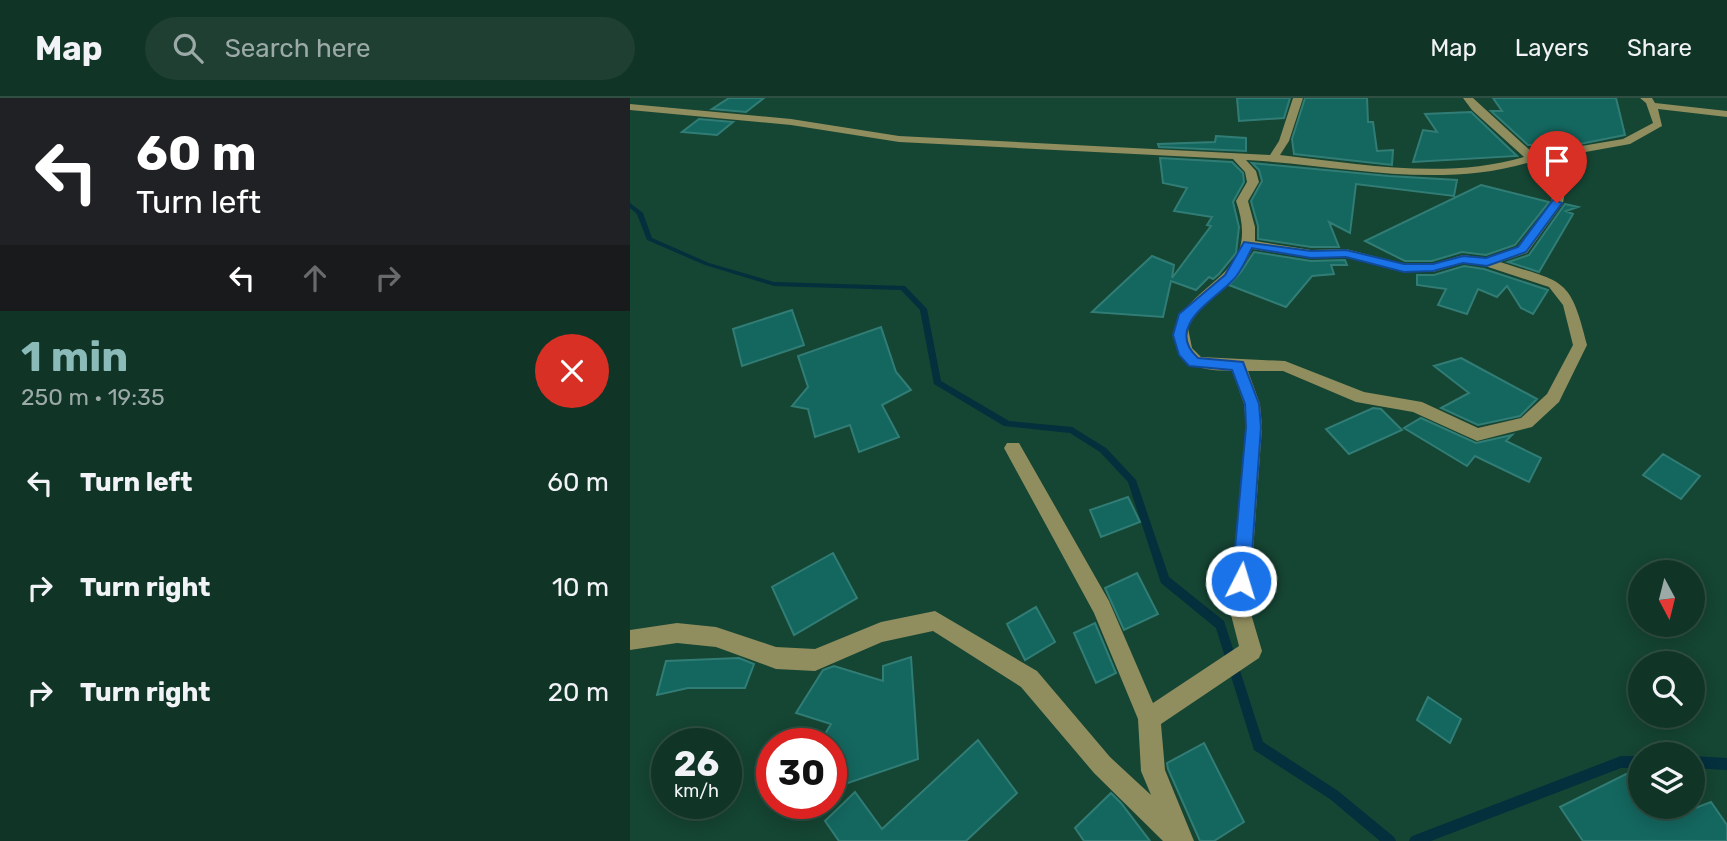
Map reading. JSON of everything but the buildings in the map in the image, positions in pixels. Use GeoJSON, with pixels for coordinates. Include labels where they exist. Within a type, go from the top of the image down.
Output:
{"type":"FeatureCollection","features":[{"type":"Feature","properties":{"kind":"street"},"geometry":{"type":"LineString","coordinates":[[1273,158],[1283,141],[1298,98]]}},
{"type":"Feature","properties":{"kind":"street"},"geometry":{"type":"LineString","coordinates":[[1468,98],[1532,158],[1562,180],[1557,203],[1522,250],[1487,262]]}},
{"type":"Feature","properties":{"kind":"street"},"geometry":{"type":"LineString","coordinates":[[630,107],[791,122],[899,139],[1273,158],[1408,172],[1499,168],[1532,158],[1626,142],[1658,124],[1648,101]]}},
{"type":"Feature","properties":{"kind":"street"},"geometry":{"type":"LineString","coordinates":[[1648,101],[1727,114]]}},
{"type":"Feature","properties":{"kind":"street"},"geometry":{"type":"LineString","coordinates":[[1237,157],[1250,171],[1253,182],[1241,201],[1247,219],[1248,244],[1230,277],[1184,317],[1180,335],[1186,355],[1194,362],[1285,366],[1362,398],[1416,406],[1477,435],[1526,423],[1553,398],[1580,345],[1567,298],[1554,284],[1487,262],[1463,259],[1433,268],[1404,268],[1346,253],[1311,254],[1248,244]]}},
{"type":"Feature","properties":{"kind":"street"},"geometry":{"type":"LineString","coordinates":[[1149,719],[1251,652],[1239,607],[1254,427],[1252,404],[1238,366]]}},
{"type":"Feature","properties":{"kind":"street"},"geometry":{"type":"LineString","coordinates":[[1013,449],[1102,608],[1149,719],[1153,771],[1182,841]]}},
{"type":"Feature","properties":{"kind":"street"},"geometry":{"type":"LineString","coordinates":[[630,640],[677,632],[716,637],[776,658],[815,660],[881,632],[935,621],[1029,679],[1102,765],[1182,841]]}},
{"type":"Feature","properties":{"kind":"waterway"},"geometry":{"type":"LineString","coordinates":[[630,205],[640,213],[649,239],[707,264],[774,284],[903,288],[923,309],[937,382],[1007,424],[1072,430],[1103,450],[1132,480],[1165,580],[1220,625],[1258,746],[1334,795],[1390,841]]}},
{"type":"Feature","properties":{"kind":"waterway"},"geometry":{"type":"LineString","coordinates":[[1415,841],[1621,762],[1628,762]]}},
{"type":"Feature","properties":{"kind":"waterway"},"geometry":{"type":"LineString","coordinates":[[1705,763],[1727,764]]}},
{"type":"Feature","properties":{"kind":"route"},"geometry":{"type":"LineString","coordinates":[[1241,581],[1254,427],[1252,404],[1238,366],[1194,362],[1186,355],[1180,335],[1184,317],[1230,277],[1248,244],[1311,254],[1346,253],[1404,268],[1433,268],[1463,259],[1487,262],[1522,250],[1557,203]]}}]}
